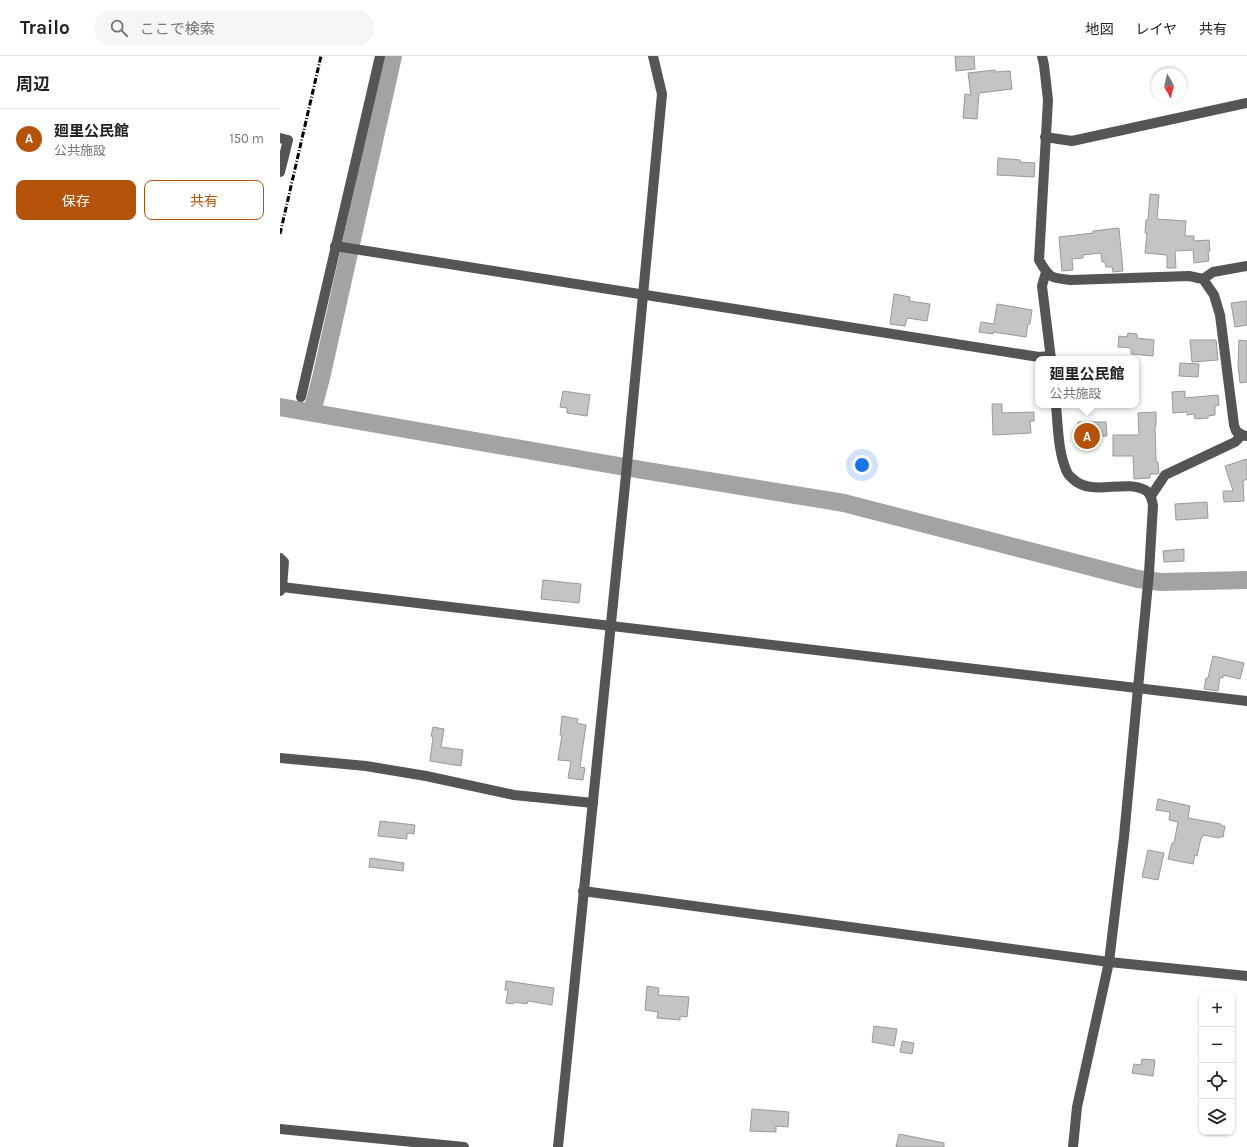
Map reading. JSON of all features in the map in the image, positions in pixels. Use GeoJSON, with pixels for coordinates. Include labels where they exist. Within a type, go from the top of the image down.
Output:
{"type":"FeatureCollection","features":[{"type":"Feature","properties":{"kind":"street"},"geometry":{"type":"LineString","coordinates":[[301,397],[380,56]]}},
{"type":"Feature","properties":{"kind":"street"},"geometry":{"type":"LineString","coordinates":[[558,1147],[626,475],[662,94],[652,56]]}},
{"type":"Feature","properties":{"kind":"street"},"geometry":{"type":"LineString","coordinates":[[1042,56],[1048,100],[1039,260],[1046,272],[1056,278],[1071,280],[1189,276],[1203,279],[1214,295],[1220,315],[1234,425],[1236,431],[1244,435],[1235,442],[1165,475],[1151,496]]}},
{"type":"Feature","properties":{"kind":"street"},"geometry":{"type":"LineString","coordinates":[[1046,137],[1072,141],[1247,103]]}},
{"type":"Feature","properties":{"kind":"street"},"geometry":{"type":"LineString","coordinates":[[280,138],[288,140],[280,172]]}},
{"type":"Feature","properties":{"kind":"street"},"geometry":{"type":"LineString","coordinates":[[335,246],[1035,356]]}},
{"type":"Feature","properties":{"kind":"street"},"geometry":{"type":"LineString","coordinates":[[1203,279],[1214,272],[1247,266]]}},
{"type":"Feature","properties":{"kind":"street"},"geometry":{"type":"LineString","coordinates":[[1046,272],[1042,286],[1050,356]]}},
{"type":"Feature","properties":{"kind":"street"},"geometry":{"type":"LineString","coordinates":[[1056,408],[1062,457],[1068,474],[1078,484],[1093,488],[1134,486],[1146,490],[1151,496],[1153,505],[1148,589],[1124,838],[1108,962],[1077,1107],[1073,1147]]}},
{"type":"Feature","properties":{"kind":"street"},"geometry":{"type":"LineString","coordinates":[[280,558],[284,562],[281,589],[1247,700]]}},
{"type":"Feature","properties":{"kind":"street"},"geometry":{"type":"LineString","coordinates":[[280,758],[366,766],[426,776],[514,795],[593,803]]}},
{"type":"Feature","properties":{"kind":"street"},"geometry":{"type":"LineString","coordinates":[[583,891],[1108,962],[1247,976]]}},
{"type":"Feature","properties":{"kind":"street"},"geometry":{"type":"LineString","coordinates":[[280,1129],[464,1147]]}},
{"type":"Feature","properties":{"kind":"building"},"geometry":{"type":"Polygon","coordinates":[[[955,56],[974,56],[975,69],[956,71],[955,56]]]}},
{"type":"Feature","properties":{"kind":"building"},"geometry":{"type":"Polygon","coordinates":[[[995,70],[995,72],[1010,71],[1012,89],[979,93],[977,119],[963,118],[965,94],[971,95],[968,73],[995,70]]]}},
{"type":"Feature","properties":{"kind":"building"},"geometry":{"type":"Polygon","coordinates":[[[998,158],[1035,163],[1034,177],[997,175],[998,158]]]}},
{"type":"Feature","properties":{"kind":"building"},"geometry":{"type":"Polygon","coordinates":[[[1150,194],[1159,195],[1157,219],[1186,221],[1185,236],[1194,236],[1194,241],[1209,240],[1209,261],[1194,263],[1193,250],[1175,251],[1176,268],[1167,268],[1167,255],[1145,253],[1147,233],[1145,233],[1146,220],[1148,220],[1150,194]]]}},
{"type":"Feature","properties":{"kind":"building"},"geometry":{"type":"Polygon","coordinates":[[[1119,228],[1123,271],[1113,272],[1112,267],[1106,267],[1105,262],[1102,262],[1101,253],[1083,255],[1083,258],[1072,259],[1073,270],[1062,271],[1059,237],[1119,228]]]}},
{"type":"Feature","properties":{"kind":"building"},"geometry":{"type":"Polygon","coordinates":[[[894,294],[910,297],[909,301],[930,304],[927,321],[907,318],[905,326],[890,324],[894,294]]]}},
{"type":"Feature","properties":{"kind":"building"},"geometry":{"type":"Polygon","coordinates":[[[1247,301],[1247,325],[1235,327],[1231,303],[1247,301]]]}},
{"type":"Feature","properties":{"kind":"building"},"geometry":{"type":"Polygon","coordinates":[[[997,304],[1032,310],[1026,337],[993,332],[993,334],[979,332],[981,322],[994,324],[997,304]]]}},
{"type":"Feature","properties":{"kind":"building"},"geometry":{"type":"Polygon","coordinates":[[[1128,333],[1137,334],[1137,338],[1154,340],[1153,356],[1131,354],[1131,348],[1118,347],[1119,336],[1127,337],[1128,333]]]}},
{"type":"Feature","properties":{"kind":"building"},"geometry":{"type":"Polygon","coordinates":[[[1190,340],[1216,340],[1218,360],[1192,362],[1190,340]]]}},
{"type":"Feature","properties":{"kind":"building"},"geometry":{"type":"Polygon","coordinates":[[[1239,340],[1247,341],[1247,382],[1240,383],[1238,366],[1239,340]]]}},
{"type":"Feature","properties":{"kind":"building"},"geometry":{"type":"Polygon","coordinates":[[[1180,363],[1199,364],[1198,377],[1179,376],[1180,363]]]}},
{"type":"Feature","properties":{"kind":"building"},"geometry":{"type":"Polygon","coordinates":[[[563,391],[590,395],[587,416],[567,413],[567,408],[560,407],[563,391]]]}},
{"type":"Feature","properties":{"kind":"building"},"geometry":{"type":"Polygon","coordinates":[[[1185,391],[1185,398],[1218,395],[1219,405],[1215,406],[1215,415],[1208,416],[1208,418],[1195,419],[1194,414],[1187,415],[1187,412],[1173,413],[1172,392],[1185,391]]]}},
{"type":"Feature","properties":{"kind":"building"},"geometry":{"type":"Polygon","coordinates":[[[992,404],[1002,404],[1002,413],[1034,412],[1034,421],[1030,421],[1031,433],[993,435],[992,404]]]}},
{"type":"Feature","properties":{"kind":"building"},"geometry":{"type":"Polygon","coordinates":[[[1156,412],[1156,462],[1158,462],[1159,473],[1150,474],[1150,478],[1134,479],[1133,456],[1113,456],[1113,435],[1139,435],[1138,413],[1156,412]]]}},
{"type":"Feature","properties":{"kind":"building"},"geometry":{"type":"Polygon","coordinates":[[[1078,422],[1106,422],[1107,436],[1095,436],[1095,446],[1079,446],[1078,422]]]}},
{"type":"Feature","properties":{"kind":"building"},"geometry":{"type":"Polygon","coordinates":[[[1247,459],[1247,479],[1243,481],[1244,501],[1224,502],[1223,491],[1233,491],[1225,466],[1247,459]]]}},
{"type":"Feature","properties":{"kind":"building"},"geometry":{"type":"Polygon","coordinates":[[[1207,502],[1208,518],[1176,520],[1175,504],[1207,502]]]}},
{"type":"Feature","properties":{"kind":"building"},"geometry":{"type":"Polygon","coordinates":[[[1184,549],[1184,561],[1164,562],[1163,551],[1184,549]]]}},
{"type":"Feature","properties":{"kind":"building"},"geometry":{"type":"Polygon","coordinates":[[[543,580],[581,584],[579,603],[541,599],[543,580]]]}},
{"type":"Feature","properties":{"kind":"building"},"geometry":{"type":"Polygon","coordinates":[[[1213,656],[1244,663],[1240,679],[1223,675],[1223,678],[1220,677],[1218,691],[1204,689],[1213,656]]]}},
{"type":"Feature","properties":{"kind":"building"},"geometry":{"type":"Polygon","coordinates":[[[562,716],[578,719],[577,723],[586,725],[580,767],[585,768],[583,780],[568,778],[571,761],[558,760],[562,735],[560,735],[562,716]]]}},
{"type":"Feature","properties":{"kind":"building"},"geometry":{"type":"Polygon","coordinates":[[[433,727],[444,729],[441,747],[463,750],[461,766],[430,761],[433,737],[431,736],[433,727]]]}},
{"type":"Feature","properties":{"kind":"building"},"geometry":{"type":"Polygon","coordinates":[[[1158,799],[1190,806],[1188,818],[1225,826],[1223,837],[1219,838],[1203,835],[1193,864],[1168,859],[1172,843],[1174,843],[1178,822],[1169,820],[1170,812],[1156,810],[1158,799]]]}},
{"type":"Feature","properties":{"kind":"building"},"geometry":{"type":"Polygon","coordinates":[[[380,821],[415,825],[414,834],[407,833],[407,839],[378,836],[380,821]]]}},
{"type":"Feature","properties":{"kind":"building"},"geometry":{"type":"Polygon","coordinates":[[[1148,850],[1164,853],[1158,880],[1142,877],[1148,850]]]}},
{"type":"Feature","properties":{"kind":"building"},"geometry":{"type":"Polygon","coordinates":[[[370,858],[404,863],[403,871],[369,867],[370,858]]]}},
{"type":"Feature","properties":{"kind":"building"},"geometry":{"type":"Polygon","coordinates":[[[506,981],[554,988],[552,1005],[528,1001],[527,1004],[514,1002],[513,1004],[506,1003],[508,990],[505,990],[506,981]]]}},
{"type":"Feature","properties":{"kind":"building"},"geometry":{"type":"Polygon","coordinates":[[[647,986],[659,988],[658,995],[689,997],[687,1017],[680,1016],[680,1020],[657,1018],[658,1012],[645,1010],[647,986]]]}},
{"type":"Feature","properties":{"kind":"building"},"geometry":{"type":"Polygon","coordinates":[[[874,1026],[897,1029],[894,1046],[872,1042],[874,1026]]]}},
{"type":"Feature","properties":{"kind":"building"},"geometry":{"type":"Polygon","coordinates":[[[902,1041],[914,1043],[912,1054],[900,1052],[902,1041]]]}},
{"type":"Feature","properties":{"kind":"building"},"geometry":{"type":"Polygon","coordinates":[[[1142,1059],[1155,1060],[1153,1076],[1132,1073],[1134,1064],[1141,1065],[1142,1059]]]}},
{"type":"Feature","properties":{"kind":"building"},"geometry":{"type":"Polygon","coordinates":[[[752,1109],[789,1112],[788,1127],[776,1126],[776,1132],[750,1131],[752,1109]]]}},
{"type":"Feature","properties":{"kind":"building"},"geometry":{"type":"Polygon","coordinates":[[[899,1134],[944,1143],[944,1147],[896,1147],[899,1134]]]}},
{"type":"Feature","properties":{"kind":"waterway"},"geometry":{"type":"LineString","coordinates":[[312,412],[321,378],[393,56]]}},
{"type":"Feature","properties":{"kind":"waterway"},"geometry":{"type":"LineString","coordinates":[[280,407],[642,470],[844,503],[1138,579],[1161,582],[1247,580]]}},
{"type":"Feature","properties":{"kind":"railway"},"geometry":{"type":"LineString","coordinates":[[280,234],[321,56]]}},
{"type":"Feature","properties":{"kind":"place","name":"廻里公民館"},"geometry":{"type":"Point","coordinates":[1087,436]}}]}
